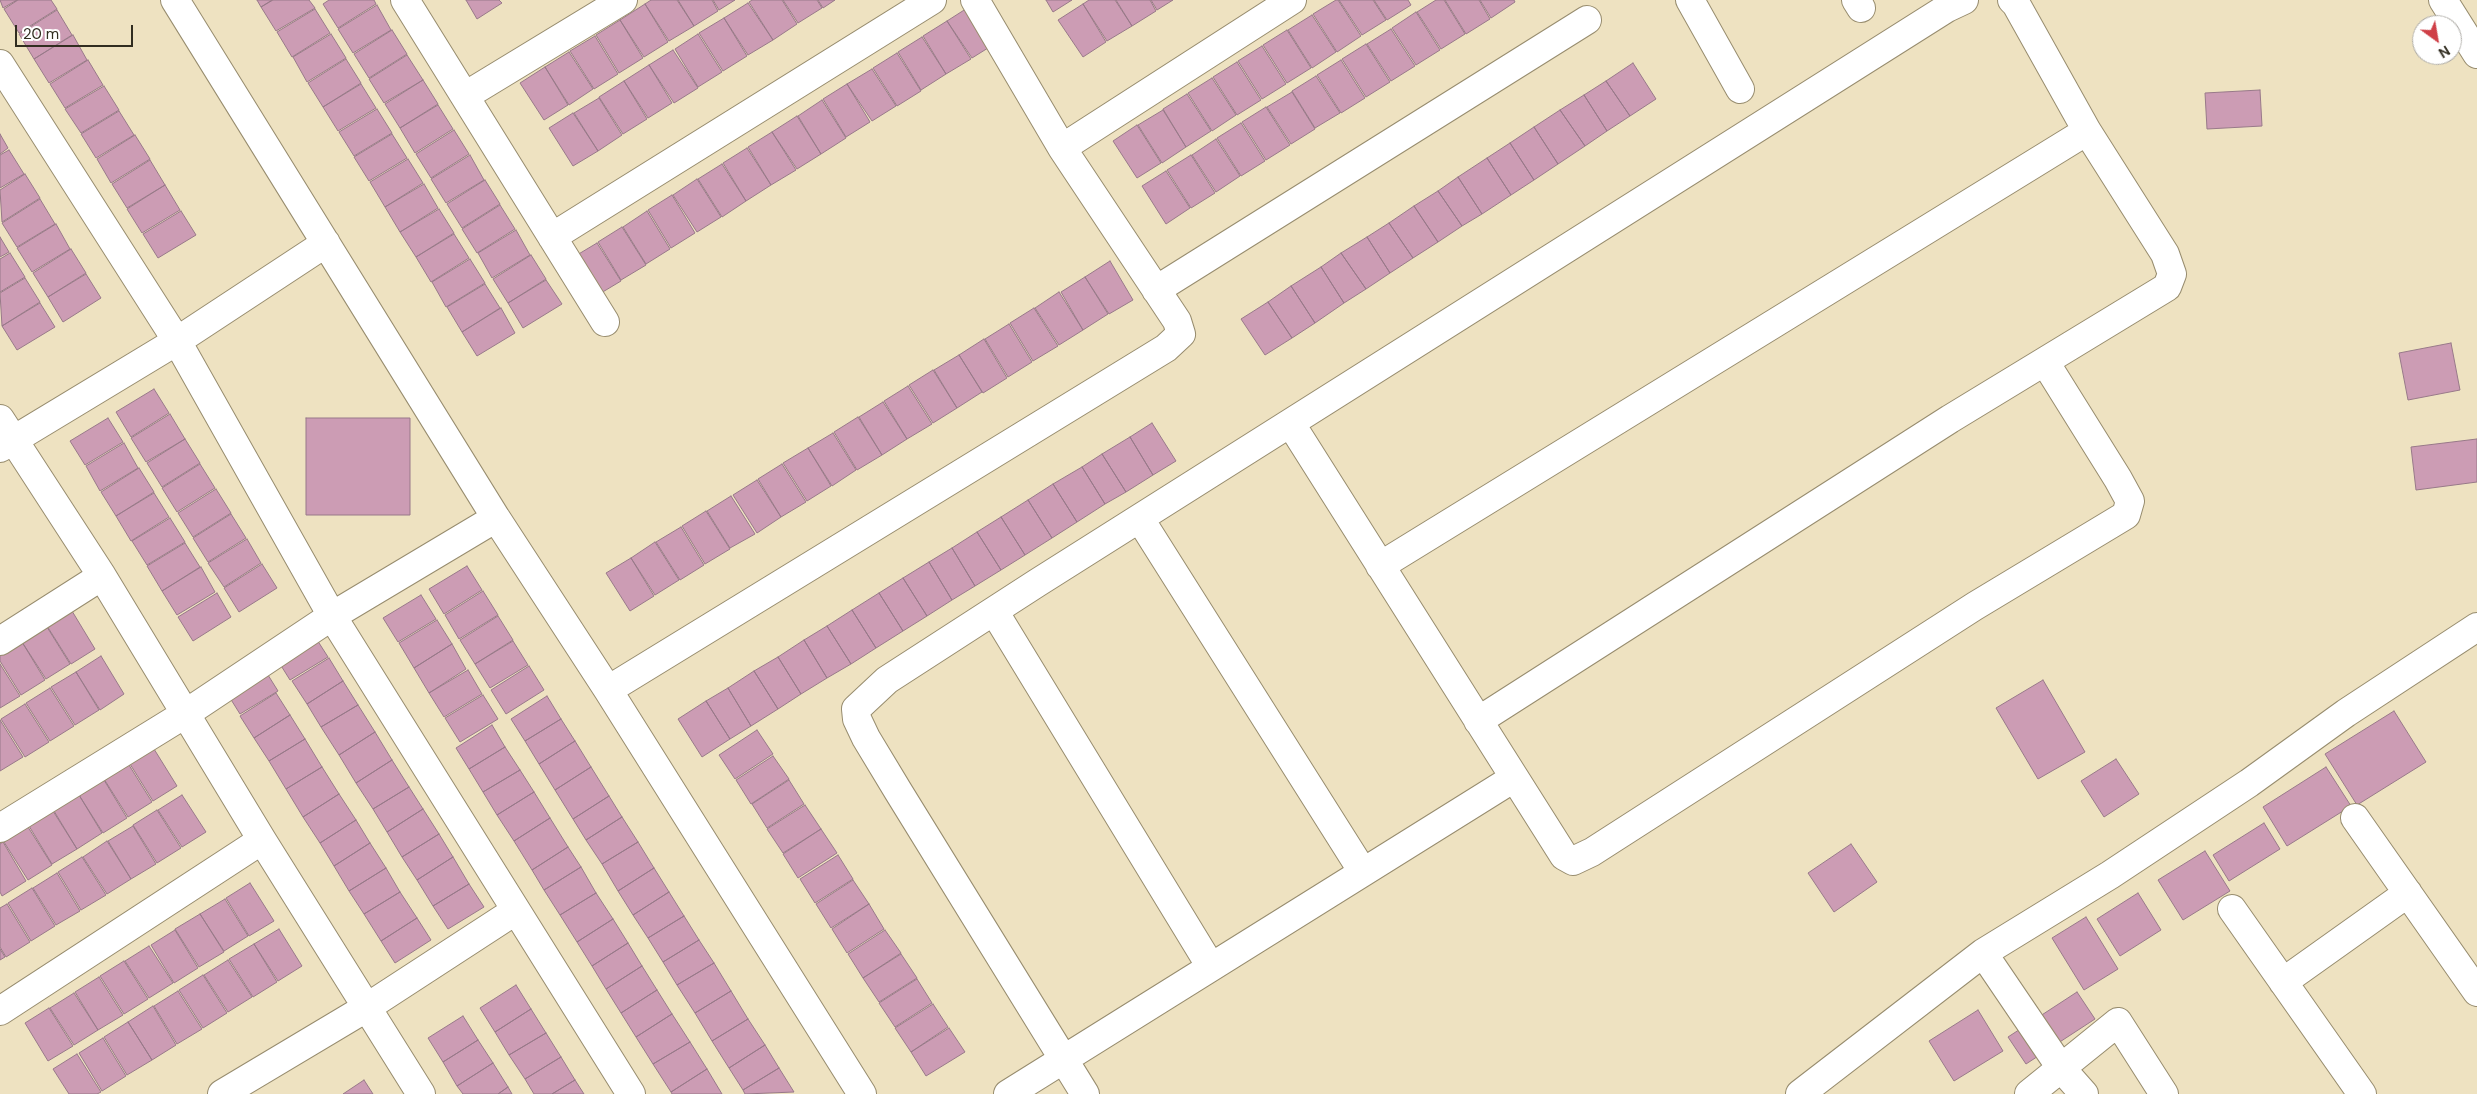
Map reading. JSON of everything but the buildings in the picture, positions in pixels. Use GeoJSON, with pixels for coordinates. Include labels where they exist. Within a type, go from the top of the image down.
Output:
{"type":"FeatureCollection","features":[{"type":"Feature","properties":{"kind":"street"},"geometry":{"type":"LineString","coordinates":[[175,0],[496,518],[608,690],[862,1094]]}},
{"type":"Feature","properties":{"kind":"street"},"geometry":{"type":"LineString","coordinates":[[405,0],[605,322]]}},
{"type":"Feature","properties":{"kind":"street"},"geometry":{"type":"LineString","coordinates":[[465,96],[623,0]]}},
{"type":"Feature","properties":{"kind":"street"},"geometry":{"type":"LineString","coordinates":[[552,236],[932,0]]}},
{"type":"Feature","properties":{"kind":"street"},"geometry":{"type":"LineString","coordinates":[[608,690],[1166,348],[1181,334],[1177,321],[1062,148],[975,0]]}},
{"type":"Feature","properties":{"kind":"street"},"geometry":{"type":"LineString","coordinates":[[1062,148],[1292,0]]}},
{"type":"Feature","properties":{"kind":"street"},"geometry":{"type":"LineString","coordinates":[[1690,0],[1740,89]]}},
{"type":"Feature","properties":{"kind":"street"},"geometry":{"type":"LineString","coordinates":[[1085,1094],[898,791],[857,719],[856,709],[888,680],[994,611],[1947,8],[1964,0]]}},
{"type":"Feature","properties":{"kind":"street"},"geometry":{"type":"LineString","coordinates":[[1478,721],[1941,425],[2167,287],[2172,274],[2165,254],[2087,131],[2012,0]]}},
{"type":"Feature","properties":{"kind":"street"},"geometry":{"type":"LineString","coordinates":[[2443,0],[2477,54]]}},
{"type":"Feature","properties":{"kind":"street"},"geometry":{"type":"LineString","coordinates":[[1156,290],[1587,20]]}},
{"type":"Feature","properties":{"kind":"street"},"geometry":{"type":"LineString","coordinates":[[0,64],[177,341],[332,616],[515,912],[631,1094]]}},
{"type":"Feature","properties":{"kind":"street"},"geometry":{"type":"LineString","coordinates":[[1380,566],[2087,131]]}},
{"type":"Feature","properties":{"kind":"street"},"geometry":{"type":"LineString","coordinates":[[326,243],[177,341],[4,436],[102,576],[262,840],[421,1094]]}},
{"type":"Feature","properties":{"kind":"street"},"geometry":{"type":"LineString","coordinates":[[1291,424],[1564,856],[1573,861],[1592,852],[1974,606],[2126,515],[2130,501],[2045,362]]}},
{"type":"Feature","properties":{"kind":"street"},"geometry":{"type":"LineString","coordinates":[[0,828],[185,714],[332,616],[496,518]]}},
{"type":"Feature","properties":{"kind":"street"},"geometry":{"type":"LineString","coordinates":[[1140,518],[1363,872]]}},
{"type":"Feature","properties":{"kind":"street"},"geometry":{"type":"LineString","coordinates":[[0,641],[102,576]]}},
{"type":"Feature","properties":{"kind":"street"},"geometry":{"type":"LineString","coordinates":[[994,611],[1211,967]]}},
{"type":"Feature","properties":{"kind":"street"},"geometry":{"type":"LineString","coordinates":[[1800,1094],[1983,953],[2110,875],[2249,783],[2346,713],[2477,627]]}},
{"type":"Feature","properties":{"kind":"street"},"geometry":{"type":"LineString","coordinates":[[1008,1094],[1514,778]]}},
{"type":"Feature","properties":{"kind":"street"},"geometry":{"type":"LineString","coordinates":[[2354,818],[2477,992]]}},
{"type":"Feature","properties":{"kind":"street"},"geometry":{"type":"LineString","coordinates":[[0,1010],[262,840]]}},
{"type":"Feature","properties":{"kind":"street"},"geometry":{"type":"LineString","coordinates":[[2283,982],[2408,893]]}},
{"type":"Feature","properties":{"kind":"street"},"geometry":{"type":"LineString","coordinates":[[2232,909],[2362,1094]]}},
{"type":"Feature","properties":{"kind":"street"},"geometry":{"type":"LineString","coordinates":[[222,1094],[366,1008],[515,912]]}},
{"type":"Feature","properties":{"kind":"street"},"geometry":{"type":"LineString","coordinates":[[1983,953],[2061,1068],[2084,1094]]}},
{"type":"Feature","properties":{"kind":"street"},"geometry":{"type":"LineString","coordinates":[[2030,1094],[2118,1022],[2164,1094]]}}]}
